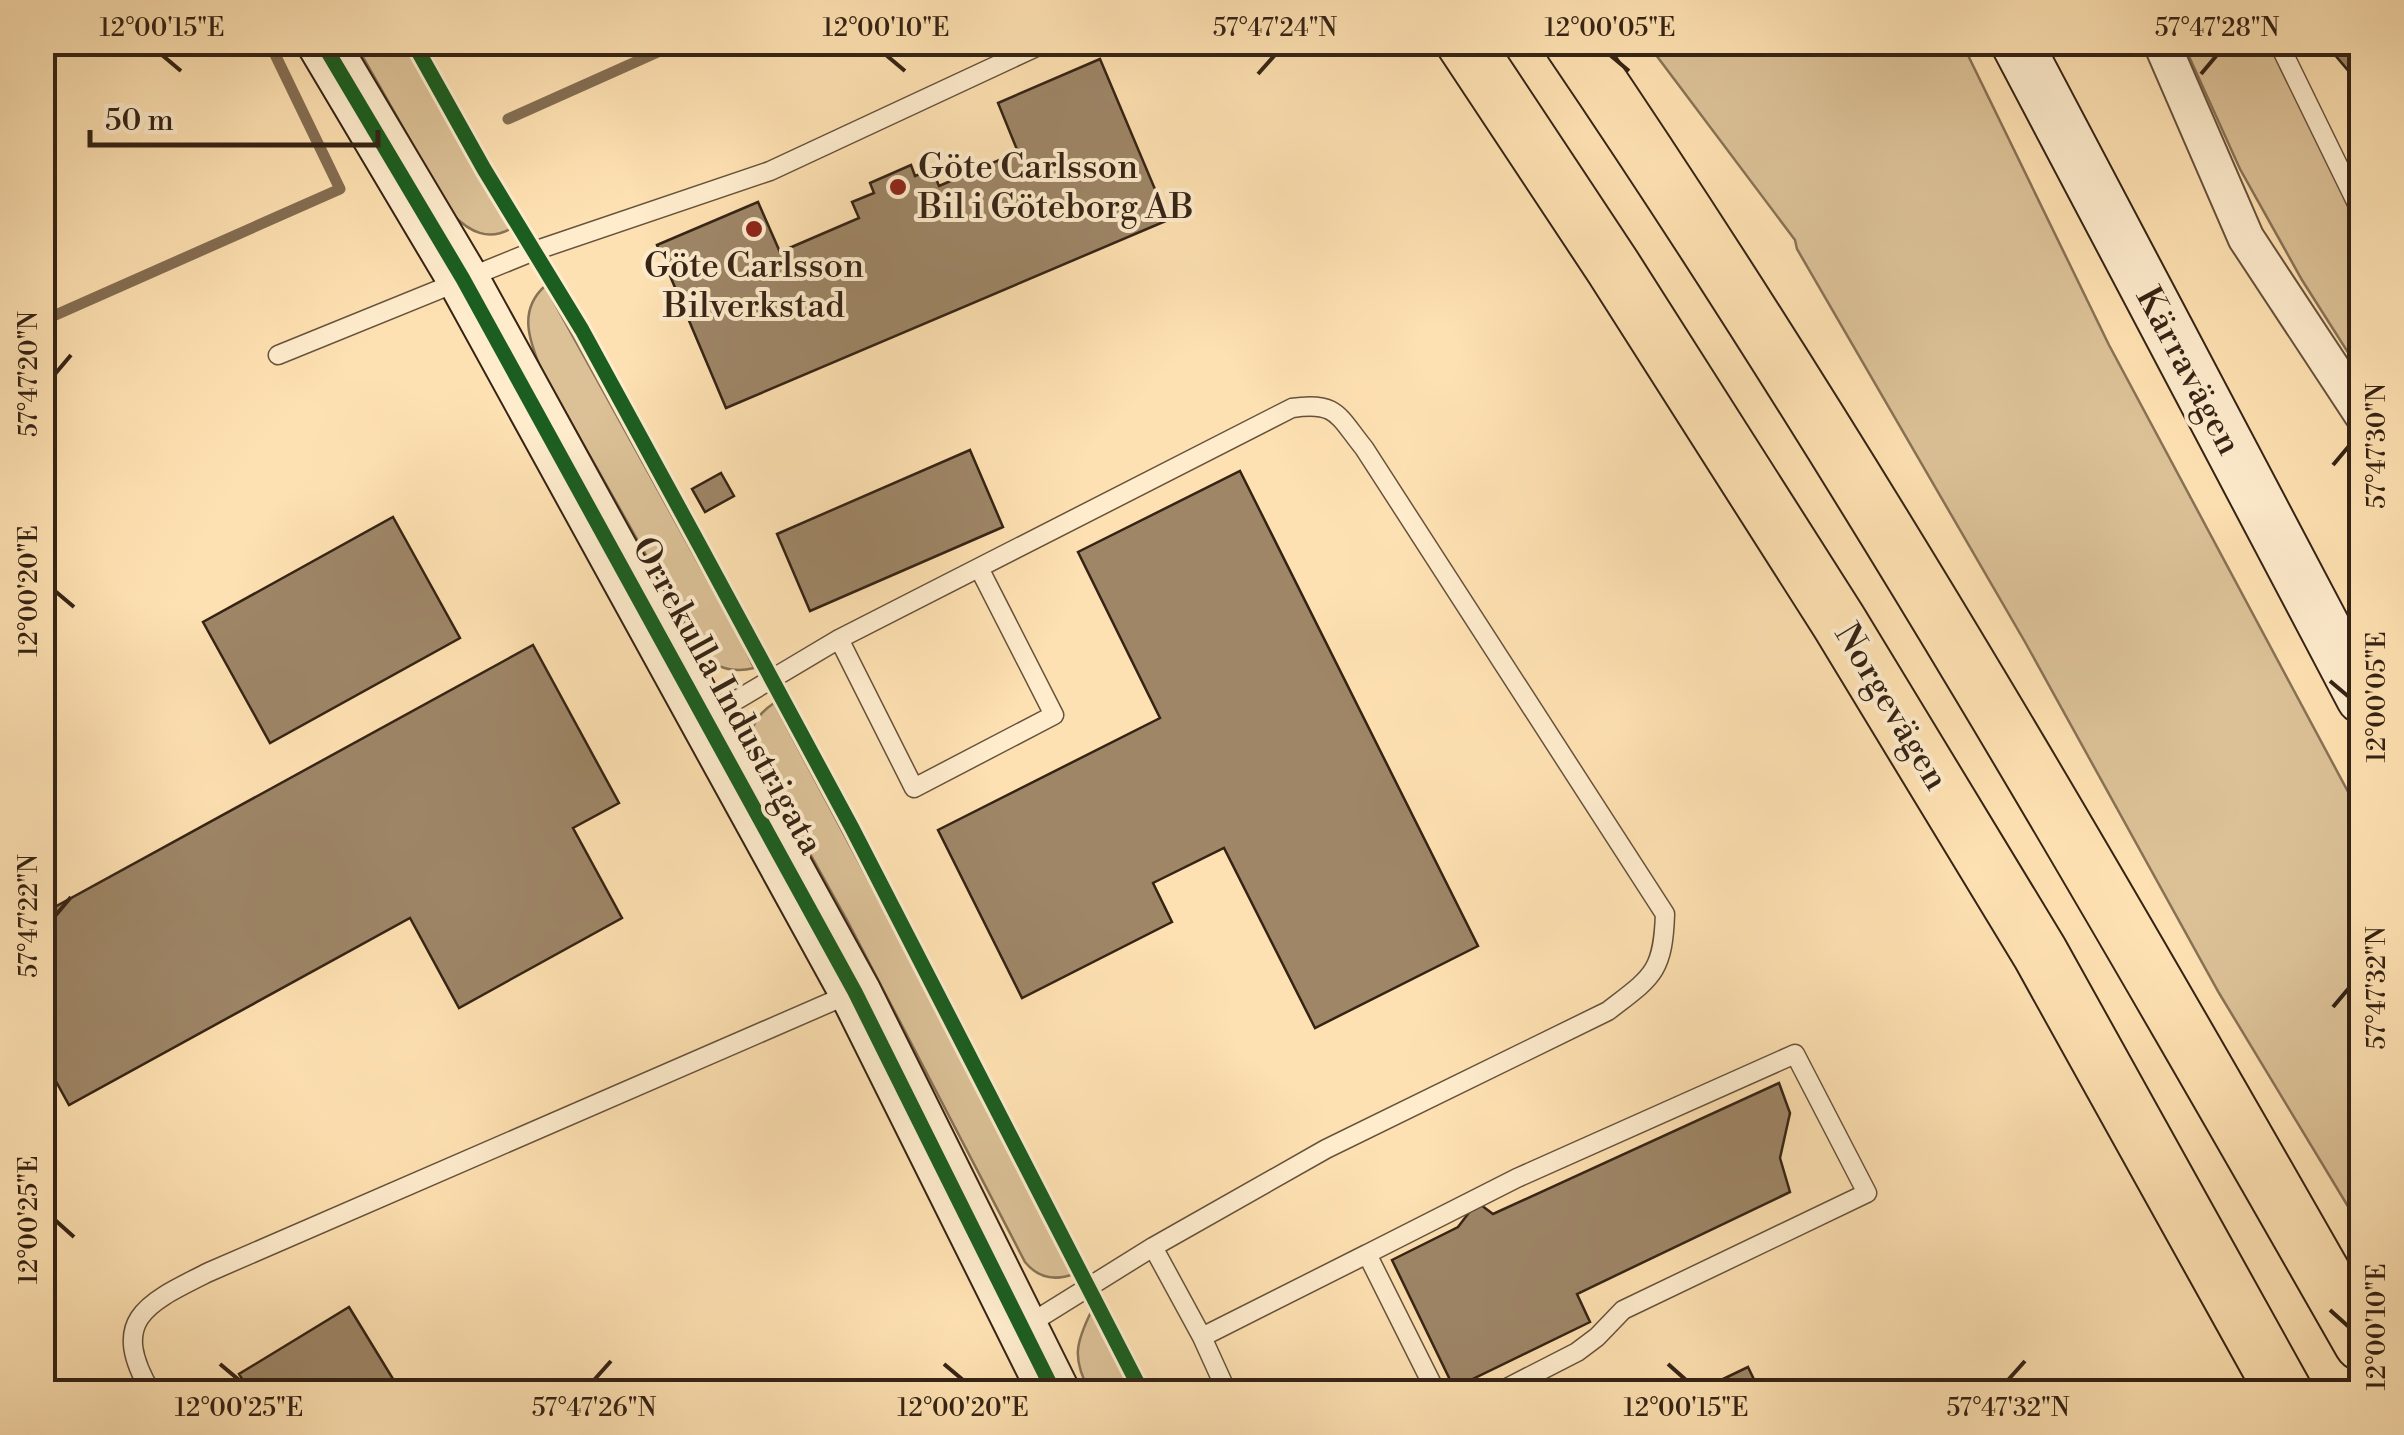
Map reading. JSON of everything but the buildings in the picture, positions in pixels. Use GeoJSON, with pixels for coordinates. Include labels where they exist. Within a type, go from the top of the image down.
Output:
{"type":"FeatureCollection","features":[{"type":"Feature","properties":{"kind":"highway","name":"Norgevägen"},"geometry":{"type":"LineString","coordinates":[[1464,42],[1613,267],[1838,622],[2040,953],[2284,1392]]}},
{"type":"Feature","properties":{"kind":"highway"},"geometry":{"type":"LineString","coordinates":[[1572,42],[1684,208],[2094,875],[2362,1343]]}},
{"type":"Feature","properties":{"kind":"street","name":"Orrekulla Industrigata"},"geometry":{"type":"LineString","coordinates":[[322,42],[464,279],[854,992],[1054,1392]]}},
{"type":"Feature","properties":{"kind":"street","name":"Kärravägen"},"geometry":{"type":"LineString","coordinates":[[2016,42],[2362,698]]}},
{"type":"Feature","properties":{"kind":"street"},"geometry":{"type":"LineString","coordinates":[[2161,42],[2246,238],[2362,414]]}},
{"type":"Feature","properties":{"kind":"lane"},"geometry":{"type":"LineString","coordinates":[[278,355],[625,218],[770,172],[1047,42]]}},
{"type":"Feature","properties":{"kind":"lane"},"geometry":{"type":"LineString","coordinates":[[2278,42],[2362,214]]}},
{"type":"Feature","properties":{"kind":"lane"},"geometry":{"type":"LineString","coordinates":[[704,719],[839,639],[1292,408],[1316,404],[1335,412],[1364,448],[1664,914],[1664,950],[1655,970],[1608,1011],[1326,1149],[1153,1247],[1021,1328]]}},
{"type":"Feature","properties":{"kind":"lane"},"geometry":{"type":"LineString","coordinates":[[839,639],[914,788],[1054,715],[978,568]]}},
{"type":"Feature","properties":{"kind":"lane"},"geometry":{"type":"LineString","coordinates":[[152,1392],[134,1364],[132,1347],[137,1322],[153,1300],[854,992]]}},
{"type":"Feature","properties":{"kind":"lane"},"geometry":{"type":"LineString","coordinates":[[1202,1337],[1518,1178],[1794,1054],[1867,1193],[1623,1310],[1578,1352],[1499,1392]]}},
{"type":"Feature","properties":{"kind":"lane"},"geometry":{"type":"LineString","coordinates":[[1153,1247],[1228,1392]]}},
{"type":"Feature","properties":{"kind":"lane"},"geometry":{"type":"LineString","coordinates":[[1367,1254],[1436,1392]]}},
{"type":"Feature","properties":{"kind":"shaded area"},"geometry":{"type":"Polygon","coordinates":[[[355,43],[404,43],[510,229],[480,233],[453,215],[355,43]]]}},
{"type":"Feature","properties":{"kind":"shaded area"},"geometry":{"type":"Polygon","coordinates":[[[1647,43],[1962,43],[2109,345],[2361,816],[2361,1228],[2219,993],[2025,642],[1795,240],[1647,43]]]}},
{"type":"Feature","properties":{"kind":"shaded area"},"geometry":{"type":"Polygon","coordinates":[[[2183,43],[2271,43],[2361,226],[2361,373],[2302,280],[2240,169],[2183,43]]]}},
{"type":"Feature","properties":{"kind":"shaded area"},"geometry":{"type":"Polygon","coordinates":[[[545,286],[754,668],[728,669],[704,658],[541,369],[528,326],[531,305],[545,286]]]}},
{"type":"Feature","properties":{"kind":"shaded area"},"geometry":{"type":"Polygon","coordinates":[[[774,703],[1074,1274],[1047,1277],[1025,1262],[848,922],[754,753],[754,724],[774,703]]]}},
{"type":"Feature","properties":{"kind":"shaded area"},"geometry":{"type":"Polygon","coordinates":[[[1092,1310],[1134,1392],[1090,1392],[1080,1370],[1078,1351],[1092,1310]]]}},
{"type":"Feature","properties":{"kind":"waterway"},"geometry":{"type":"LineString","coordinates":[[42,321],[340,189],[269,42]]}},
{"type":"Feature","properties":{"kind":"waterway"},"geometry":{"type":"LineString","coordinates":[[508,119],[669,47],[703,46],[709,42]]}},
{"type":"Feature","properties":{"kind":"cycle path"},"geometry":{"type":"LineString","coordinates":[[322,42],[463,279],[855,992],[1054,1392]]}},
{"type":"Feature","properties":{"kind":"cycle path"},"geometry":{"type":"LineString","coordinates":[[413,42],[484,169],[582,330],[701,548],[852,828],[1142,1392]]}},
{"type":"Feature","properties":{"kind":"place","name":"Göte Carlsson Bil i Göteborg AB"},"geometry":{"type":"Point","coordinates":[898,187]}},
{"type":"Feature","properties":{"kind":"place","name":"Göte Carlsson Bilverkstad"},"geometry":{"type":"Point","coordinates":[754,229]}}]}
